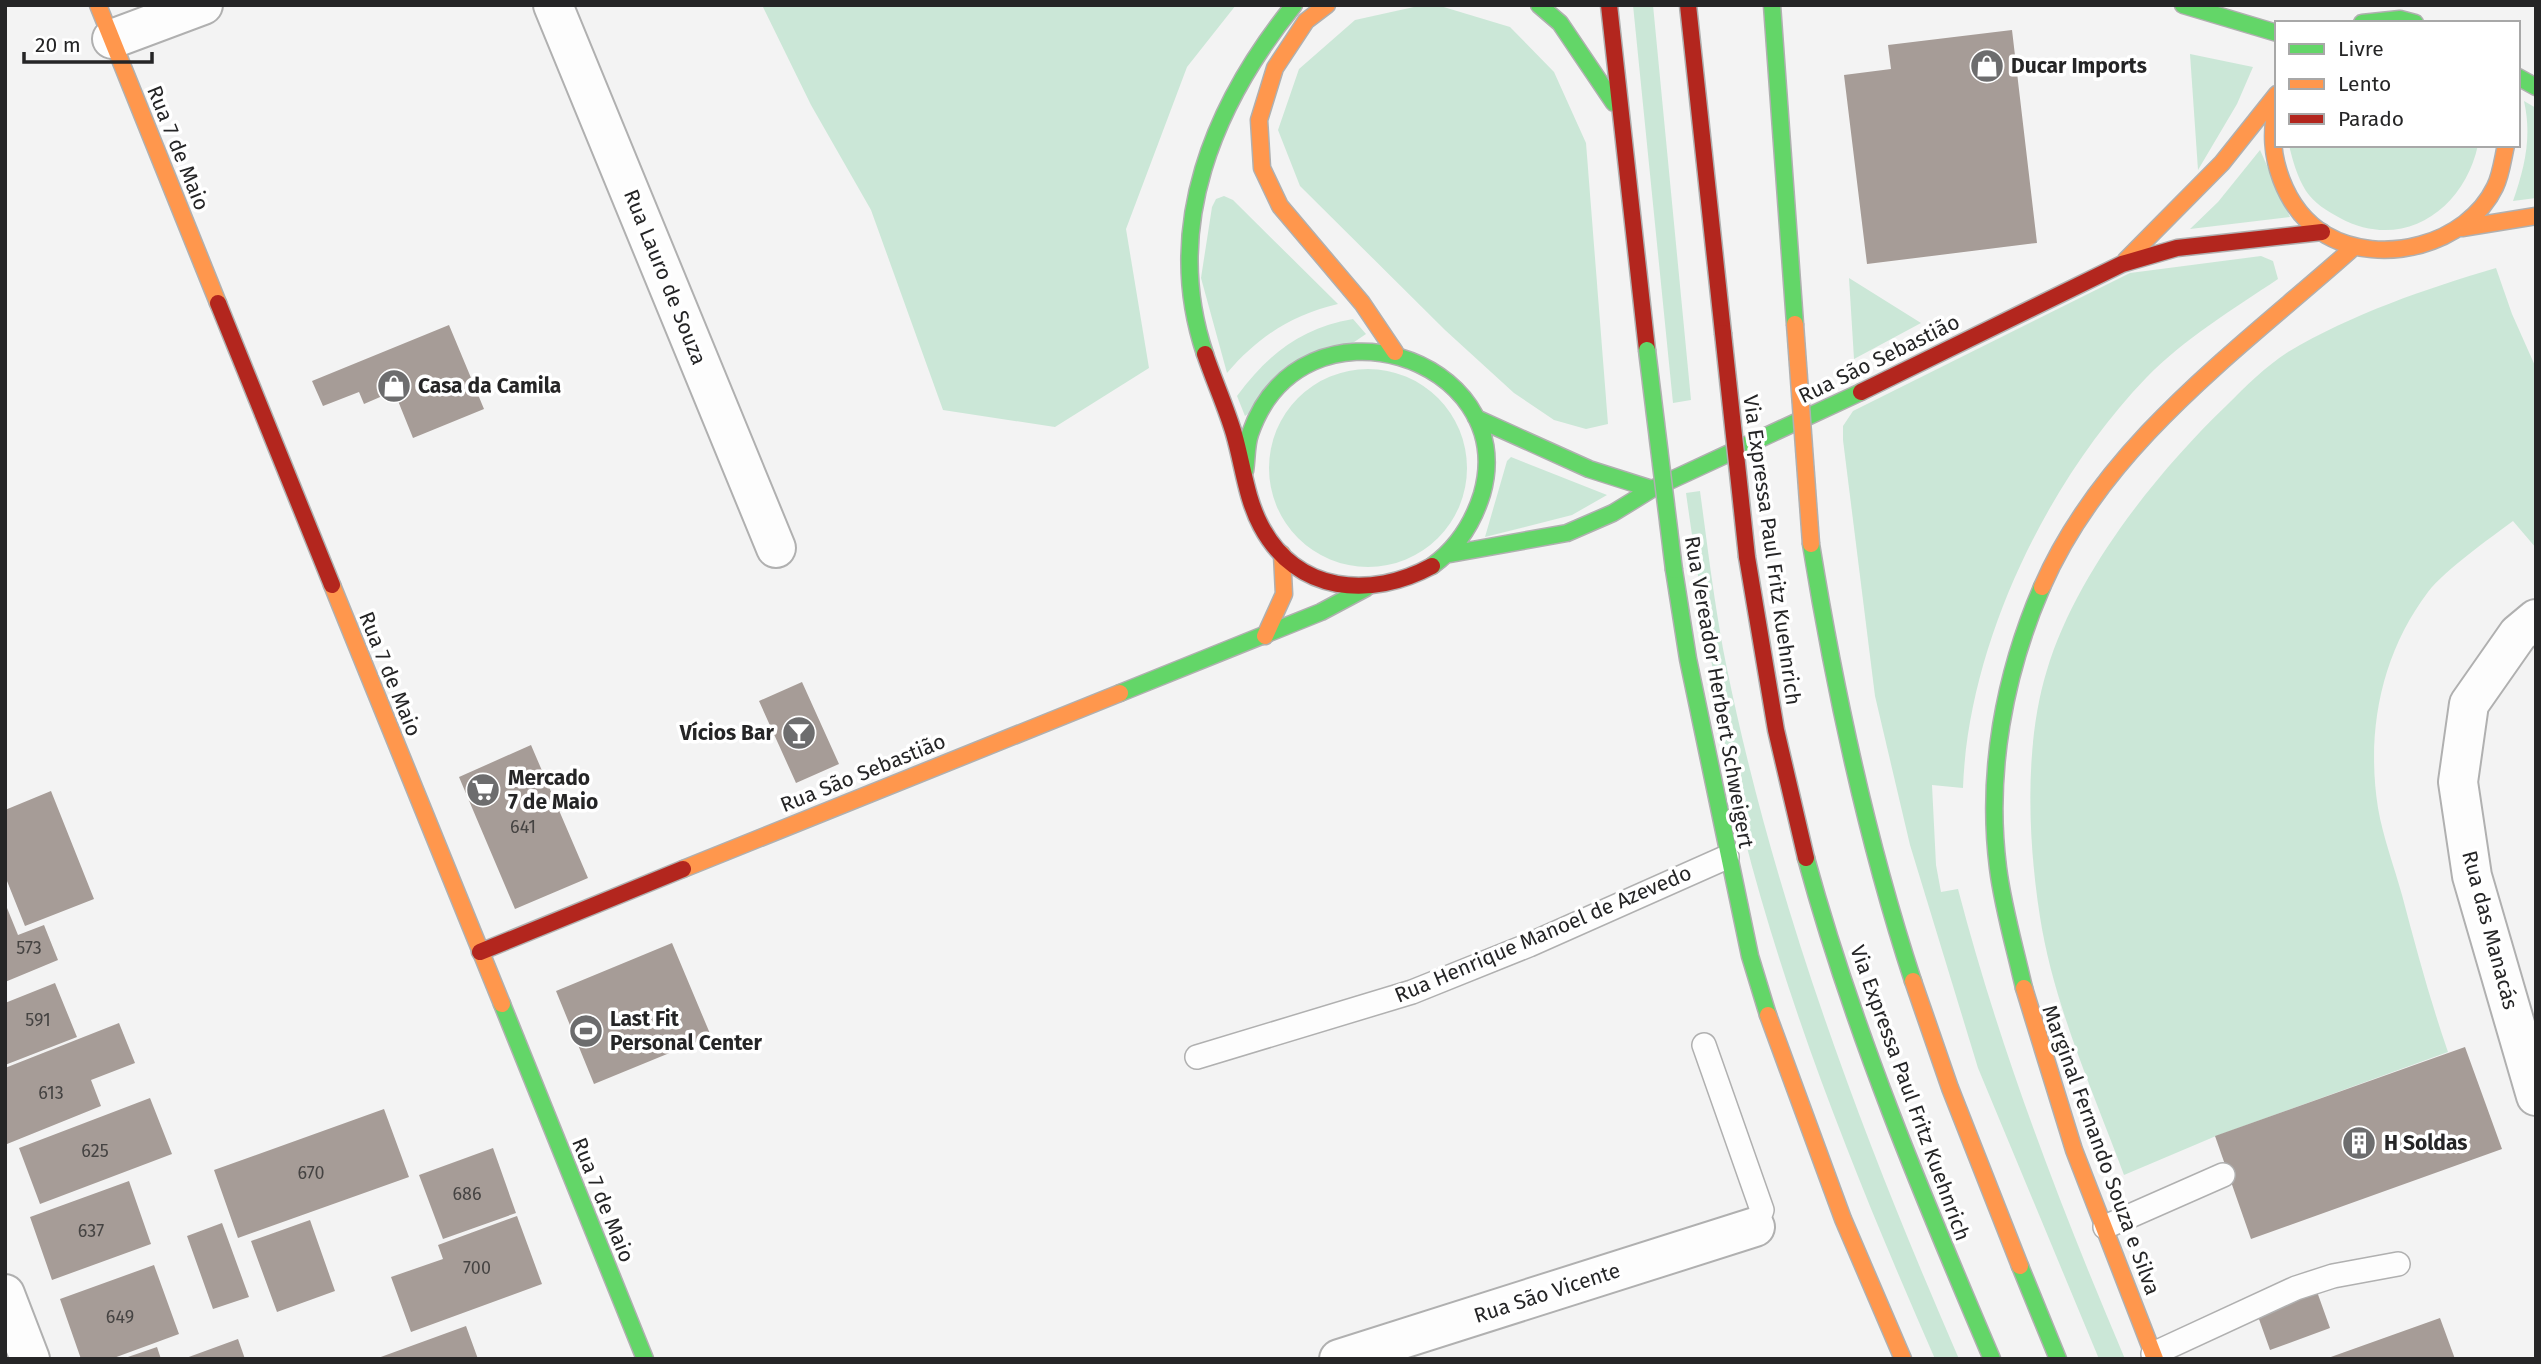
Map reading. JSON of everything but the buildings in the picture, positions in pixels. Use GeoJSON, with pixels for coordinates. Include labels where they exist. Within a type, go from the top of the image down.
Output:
{"type":"FeatureCollection","features":[{"type":"Feature","properties":{"kind":"street"},"geometry":{"type":"LineString","coordinates":[[105,22],[204,5]]}},
{"type":"Feature","properties":{"kind":"street","name":"Rua Lauro de Souza"},"geometry":{"type":"LineString","coordinates":[[553,5],[776,548]]}},
{"type":"Feature","properties":{"kind":"street"},"geometry":{"type":"LineString","coordinates":[[1245,471],[1250,435],[1266,402],[1290,375],[1323,357],[1359,348],[1395,352],[1428,365],[1456,388],[1476,418],[1484,446],[1486,475],[1483,495],[1468,531],[1450,554],[1420,576],[1384,587],[1366,588],[1320,580],[1282,554],[1262,531],[1250,502],[1245,471],[1221,393],[1202,348],[1190,303],[1188,245],[1198,188],[1221,121],[1258,51],[1294,5]]}},
{"type":"Feature","properties":{"kind":"street"},"geometry":{"type":"LineString","coordinates":[[1327,5],[1306,21],[1275,68],[1259,120],[1262,168],[1280,206],[1362,303],[1395,352]]}},
{"type":"Feature","properties":{"kind":"street"},"geometry":{"type":"LineString","coordinates":[[1539,5],[1560,23],[1619,111]]}},
{"type":"Feature","properties":{"kind":"street","name":"Rua Vereador Herbert Schweigert"},"geometry":{"type":"LineString","coordinates":[[1609,5],[1619,111],[1674,570],[1727,857],[1750,956],[1777,1044],[1843,1219],[1903,1359]]}},
{"type":"Feature","properties":{"kind":"street","name":"Via Expressa Paul Fritz Kuehnrich"},"geometry":{"type":"LineString","coordinates":[[1688,5],[1747,557],[1767,689],[1800,834],[1854,1015],[1935,1225],[1992,1359]]}},
{"type":"Feature","properties":{"kind":"street","name":"Via Expressa Paul Fritz Kuehnrich"},"geometry":{"type":"LineString","coordinates":[[1772,5],[1811,544],[1830,658],[1864,811],[1918,997],[1988,1192],[2058,1359]]}},
{"type":"Feature","properties":{"kind":"street"},"geometry":{"type":"LineString","coordinates":[[2183,5],[2275,32]]}},
{"type":"Feature","properties":{"kind":"street"},"geometry":{"type":"LineString","coordinates":[[2381,21],[2408,21]]}},
{"type":"Feature","properties":{"kind":"street","name":"Rua 7 de Maio"},"geometry":{"type":"LineString","coordinates":[[105,22],[645,1359]]}},
{"type":"Feature","properties":{"kind":"street"},"geometry":{"type":"LineString","coordinates":[[2520,78],[2536,87]]}},
{"type":"Feature","properties":{"kind":"street","name":"Rua São Sebastião"},"geometry":{"type":"LineString","coordinates":[[2122,264],[2222,163],[2275,97]]}},
{"type":"Feature","properties":{"kind":"street"},"geometry":{"type":"LineString","coordinates":[[2275,129],[2273,150],[2281,182],[2298,210],[2322,232],[2354,247],[2391,253],[2429,246],[2462,228],[2483,205],[2499,178],[2506,147]]}},
{"type":"Feature","properties":{"kind":"street"},"geometry":{"type":"LineString","coordinates":[[2462,228],[2536,216]]}},
{"type":"Feature","properties":{"kind":"street","name":"Rua São Sebastião"},"geometry":{"type":"LineString","coordinates":[[1450,554],[1519,544],[1567,533],[1614,513],[1652,488],[1877,385],[2122,264],[2177,248],[2298,237],[2322,232]]}},
{"type":"Feature","properties":{"kind":"street","name":"Marginal Fernando Souza e Silva"},"geometry":{"type":"LineString","coordinates":[[2154,1356],[2069,1136],[2027,1008],[1997,862],[1997,742],[2017,648],[2053,561],[2099,490],[2157,422],[2354,247]]}},
{"type":"Feature","properties":{"kind":"street"},"geometry":{"type":"LineString","coordinates":[[1476,418],[1589,468],[1652,488]]}},
{"type":"Feature","properties":{"kind":"street"},"geometry":{"type":"LineString","coordinates":[[1265,636],[1284,594],[1282,554]]}},
{"type":"Feature","properties":{"kind":"street","name":"Rua São Sebastião"},"geometry":{"type":"LineString","coordinates":[[480,953],[844,803],[1265,636],[1321,612],[1366,588]]}},
{"type":"Feature","properties":{"kind":"street","name":"Rua das Manacás"},"geometry":{"type":"LineString","coordinates":[[2536,619],[2518,635],[2469,704],[2458,782],[2472,876],[2536,1096]]}},
{"type":"Feature","properties":{"kind":"street","name":"Rua São Vicente"},"geometry":{"type":"LineString","coordinates":[[1339,1359],[1755,1227]]}},
{"type":"Feature","properties":{"kind":"street"},"geometry":{"type":"LineString","coordinates":[[5,1294],[30,1359]]}},
{"type":"Feature","properties":{"kind":"lane","name":"Rua Henrique Manoel de Azevedo"},"geometry":{"type":"LineString","coordinates":[[1197,1057],[1412,992],[1529,945],[1727,857]]}},
{"type":"Feature","properties":{"kind":"lane"},"geometry":{"type":"LineString","coordinates":[[1703,1045],[1762,1210],[1755,1227]]}},
{"type":"Feature","properties":{"kind":"lane"},"geometry":{"type":"LineString","coordinates":[[2105,1227],[2223,1175]]}},
{"type":"Feature","properties":{"kind":"lane"},"geometry":{"type":"LineString","coordinates":[[2154,1356],[2296,1288],[2333,1276],[2398,1264]]}},
{"type":"Feature","properties":{"kind":"green space"},"geometry":{"type":"Polygon","coordinates":[[[762,5],[1236,5],[1187,67],[1126,229],[1149,368],[1055,427],[943,410],[871,210],[811,105],[762,5]]]}},
{"type":"Feature","properties":{"kind":"green space"},"geometry":{"type":"Polygon","coordinates":[[[1423,5],[1437,5],[1510,27],[1554,72],[1586,143],[1608,424],[1586,429],[1554,420],[1514,393],[1445,330],[1300,186],[1278,130],[1299,69],[1355,20],[1423,5]]]}},
{"type":"Feature","properties":{"kind":"green space"},"geometry":{"type":"Polygon","coordinates":[[[1633,5],[1653,5],[1691,400],[1673,403],[1633,5]]]}},
{"type":"Feature","properties":{"kind":"green space"},"geometry":{"type":"Polygon","coordinates":[[[2190,54],[2253,67],[2237,104],[2198,170],[2190,54]]]}},
{"type":"Feature","properties":{"kind":"green space"},"geometry":{"type":"Polygon","coordinates":[[[2524,101],[2536,108],[2536,198],[2513,201],[2526,151],[2524,101]]]}},
{"type":"Feature","properties":{"kind":"green space"},"geometry":{"type":"Polygon","coordinates":[[[2290,147],[2477,147],[2471,168],[2445,206],[2427,219],[2408,227],[2386,230],[2363,227],[2326,210],[2306,191],[2290,147]]]}},
{"type":"Feature","properties":{"kind":"green space"},"geometry":{"type":"Polygon","coordinates":[[[2260,150],[2290,217],[2190,229],[2218,202],[2260,150]]]}},
{"type":"Feature","properties":{"kind":"green space"},"geometry":{"type":"Polygon","coordinates":[[[1224,196],[1233,200],[1338,304],[1305,314],[1276,329],[1227,373],[1201,278],[1212,207],[1216,199],[1224,196]]]}},
{"type":"Feature","properties":{"kind":"green space"},"geometry":{"type":"Polygon","coordinates":[[[2261,256],[2273,261],[2278,279],[2176,350],[2146,378],[2110,419],[2076,465],[2019,568],[1997,622],[1980,678],[1968,733],[1963,788],[1932,785],[1936,865],[1941,892],[1958,889],[2012,1068],[2077,1244],[2125,1359],[2099,1359],[1978,1068],[1910,845],[1875,696],[1843,426],[1853,411],[2130,273],[2261,256]]]}},
{"type":"Feature","properties":{"kind":"green space"},"geometry":{"type":"Polygon","coordinates":[[[2496,268],[2512,314],[2536,368],[2536,548],[2513,521],[2456,564],[2428,592],[2412,616],[2388,668],[2376,723],[2374,751],[2378,808],[2383,830],[2448,1052],[2216,1136],[2124,1175],[2065,1016],[2046,950],[2036,888],[2030,793],[2035,729],[2047,670],[2060,634],[2098,562],[2146,494],[2200,432],[2264,370],[2312,338],[2363,314],[2496,268]]]}},
{"type":"Feature","properties":{"kind":"green space"},"geometry":{"type":"Polygon","coordinates":[[[1849,278],[1921,323],[1854,359],[1849,278]]]}},
{"type":"Feature","properties":{"kind":"green space"},"geometry":{"type":"Polygon","coordinates":[[[1353,319],[1366,334],[1245,416],[1237,396],[1274,356],[1302,336],[1334,323],[1353,319]]]}},
{"type":"Feature","properties":{"kind":"green space"},"geometry":{"type":"Polygon","coordinates":[[[1368,369],[1387,370],[1406,376],[1423,385],[1438,398],[1451,413],[1460,430],[1466,449],[1466,487],[1460,506],[1451,523],[1438,538],[1423,551],[1406,560],[1387,566],[1368,567],[1349,566],[1330,560],[1313,551],[1298,538],[1285,523],[1276,506],[1270,487],[1269,468],[1270,449],[1276,430],[1285,413],[1298,398],[1313,385],[1330,376],[1349,370],[1368,369]]]}},
{"type":"Feature","properties":{"kind":"green space"},"geometry":{"type":"Polygon","coordinates":[[[1511,457],[1607,495],[1572,515],[1485,537],[1507,461],[1511,457]]]}},
{"type":"Feature","properties":{"kind":"green space"},"geometry":{"type":"Polygon","coordinates":[[[1700,491],[1727,669],[1770,846],[1796,933],[1856,1105],[1959,1359],[1935,1359],[1907,1295],[1828,1099],[1761,900],[1732,786],[1698,574],[1686,493],[1700,491]]]}},
{"type":"Feature","properties":{"kind":"traffic: fast"},"geometry":{"type":"LineString","coordinates":[[1205,354],[1193,307],[1190,260],[1193,214],[1203,169],[1219,125],[1240,83],[1265,43],[1294,5]]}},
{"type":"Feature","properties":{"kind":"traffic: fast"},"geometry":{"type":"LineString","coordinates":[[1539,5],[1560,23],[1614,103]]}},
{"type":"Feature","properties":{"kind":"traffic: fast"},"geometry":{"type":"LineString","coordinates":[[1772,5],[1795,324]]}},
{"type":"Feature","properties":{"kind":"traffic: fast"},"geometry":{"type":"LineString","coordinates":[[2183,5],[2275,32]]}},
{"type":"Feature","properties":{"kind":"traffic: fast"},"geometry":{"type":"LineString","coordinates":[[2381,21],[2408,21]]}},
{"type":"Feature","properties":{"kind":"traffic: fast"},"geometry":{"type":"LineString","coordinates":[[2520,78],[2536,87]]}},
{"type":"Feature","properties":{"kind":"traffic: fast"},"geometry":{"type":"LineString","coordinates":[[1647,350],[1674,570]]}},
{"type":"Feature","properties":{"kind":"traffic: fast"},"geometry":{"type":"LineString","coordinates":[[1245,471],[1250,434],[1276,388],[1313,362],[1356,352],[1400,357],[1439,376],[1469,406],[1485,446],[1482,494],[1474,515],[1456,543],[1432,566]]}},
{"type":"Feature","properties":{"kind":"traffic: fast"},"geometry":{"type":"LineString","coordinates":[[1450,554],[1567,533],[1613,513],[1652,489],[1861,392]]}},
{"type":"Feature","properties":{"kind":"traffic: fast"},"geometry":{"type":"LineString","coordinates":[[1476,418],[1589,469],[1652,489]]}},
{"type":"Feature","properties":{"kind":"traffic: fast"},"geometry":{"type":"LineString","coordinates":[[1811,544],[1830,655],[1853,764],[1866,819],[1913,981]]}},
{"type":"Feature","properties":{"kind":"traffic: fast"},"geometry":{"type":"LineString","coordinates":[[1674,570],[1688,659],[1750,956],[1768,1015]]}},
{"type":"Feature","properties":{"kind":"traffic: fast"},"geometry":{"type":"LineString","coordinates":[[2024,988],[2000,883],[1994,796],[2001,725],[2008,690],[2017,655],[2042,587]]}},
{"type":"Feature","properties":{"kind":"traffic: fast"},"geometry":{"type":"LineString","coordinates":[[1120,693],[1321,612],[1366,588]]}},
{"type":"Feature","properties":{"kind":"traffic: fast"},"geometry":{"type":"LineString","coordinates":[[1806,858],[1845,986],[1890,1112],[1992,1359]]}},
{"type":"Feature","properties":{"kind":"traffic: fast"},"geometry":{"type":"LineString","coordinates":[[502,1004],[645,1359]]}},
{"type":"Feature","properties":{"kind":"traffic: fast"},"geometry":{"type":"LineString","coordinates":[[2020,1266],[2058,1359]]}},
{"type":"Feature","properties":{"kind":"traffic: slow"},"geometry":{"type":"LineString","coordinates":[[98,5],[218,303]]}},
{"type":"Feature","properties":{"kind":"traffic: slow"},"geometry":{"type":"LineString","coordinates":[[1327,5],[1306,21],[1275,68],[1259,120],[1262,168],[1280,206],[1362,303],[1395,352]]}},
{"type":"Feature","properties":{"kind":"traffic: slow"},"geometry":{"type":"LineString","coordinates":[[2126,260],[2222,163],[2275,97]]}},
{"type":"Feature","properties":{"kind":"traffic: slow"},"geometry":{"type":"LineString","coordinates":[[2275,119],[2273,143],[2276,162],[2281,179],[2299,211],[2326,235],[2348,245],[2372,249],[2421,245],[2444,236],[2465,223],[2482,207],[2495,187],[2506,147]]}},
{"type":"Feature","properties":{"kind":"traffic: slow"},"geometry":{"type":"LineString","coordinates":[[2462,228],[2536,216]]}},
{"type":"Feature","properties":{"kind":"traffic: slow"},"geometry":{"type":"LineString","coordinates":[[2042,587],[2069,535],[2101,488],[2138,443],[2222,361],[2354,247]]}},
{"type":"Feature","properties":{"kind":"traffic: slow"},"geometry":{"type":"LineString","coordinates":[[1795,324],[1811,544]]}},
{"type":"Feature","properties":{"kind":"traffic: slow"},"geometry":{"type":"LineString","coordinates":[[1265,636],[1284,594],[1282,554]]}},
{"type":"Feature","properties":{"kind":"traffic: slow"},"geometry":{"type":"LineString","coordinates":[[332,585],[502,1004]]}},
{"type":"Feature","properties":{"kind":"traffic: slow"},"geometry":{"type":"LineString","coordinates":[[683,869],[1120,693]]}},
{"type":"Feature","properties":{"kind":"traffic: slow"},"geometry":{"type":"LineString","coordinates":[[1913,981],[1950,1088],[2020,1266]]}},
{"type":"Feature","properties":{"kind":"traffic: slow"},"geometry":{"type":"LineString","coordinates":[[2024,988],[2074,1150],[2155,1359]]}},
{"type":"Feature","properties":{"kind":"traffic: slow"},"geometry":{"type":"LineString","coordinates":[[1768,1015],[1843,1219],[1903,1359]]}},
{"type":"Feature","properties":{"kind":"traffic: jam"},"geometry":{"type":"LineString","coordinates":[[1609,5],[1647,350]]}},
{"type":"Feature","properties":{"kind":"traffic: jam"},"geometry":{"type":"LineString","coordinates":[[1688,5],[1723,333]]}},
{"type":"Feature","properties":{"kind":"traffic: jam"},"geometry":{"type":"LineString","coordinates":[[1861,392],[2122,264],[2177,248],[2322,232]]}},
{"type":"Feature","properties":{"kind":"traffic: jam"},"geometry":{"type":"LineString","coordinates":[[218,303],[332,585]]}},
{"type":"Feature","properties":{"kind":"traffic: jam"},"geometry":{"type":"LineString","coordinates":[[1723,333],[1747,557]]}},
{"type":"Feature","properties":{"kind":"traffic: jam"},"geometry":{"type":"LineString","coordinates":[[1205,354],[1231,424],[1256,515],[1276,549],[1294,566],[1337,584],[1361,586],[1409,577],[1432,566]]}},
{"type":"Feature","properties":{"kind":"traffic: jam"},"geometry":{"type":"LineString","coordinates":[[1747,557],[1776,730],[1806,858]]}},
{"type":"Feature","properties":{"kind":"traffic: jam"},"geometry":{"type":"LineString","coordinates":[[480,952],[683,869]]}},
{"type":"Feature","properties":{"kind":"place","name":"Ducar Imports"},"geometry":{"type":"Point","coordinates":[1987,66]}},
{"type":"Feature","properties":{"kind":"place","name":"Casa da Camila"},"geometry":{"type":"Point","coordinates":[394,386]}},
{"type":"Feature","properties":{"kind":"place","name":"Vícios Bar"},"geometry":{"type":"Point","coordinates":[799,733]}},
{"type":"Feature","properties":{"kind":"place","name":"Mercado 7 de Maio"},"geometry":{"type":"Point","coordinates":[483,790]}},
{"type":"Feature","properties":{"kind":"place","name":"Last Fit Personal Center"},"geometry":{"type":"Point","coordinates":[586,1031]}},
{"type":"Feature","properties":{"kind":"place","name":"H Soldas"},"geometry":{"type":"Point","coordinates":[2359,1143]}}]}
